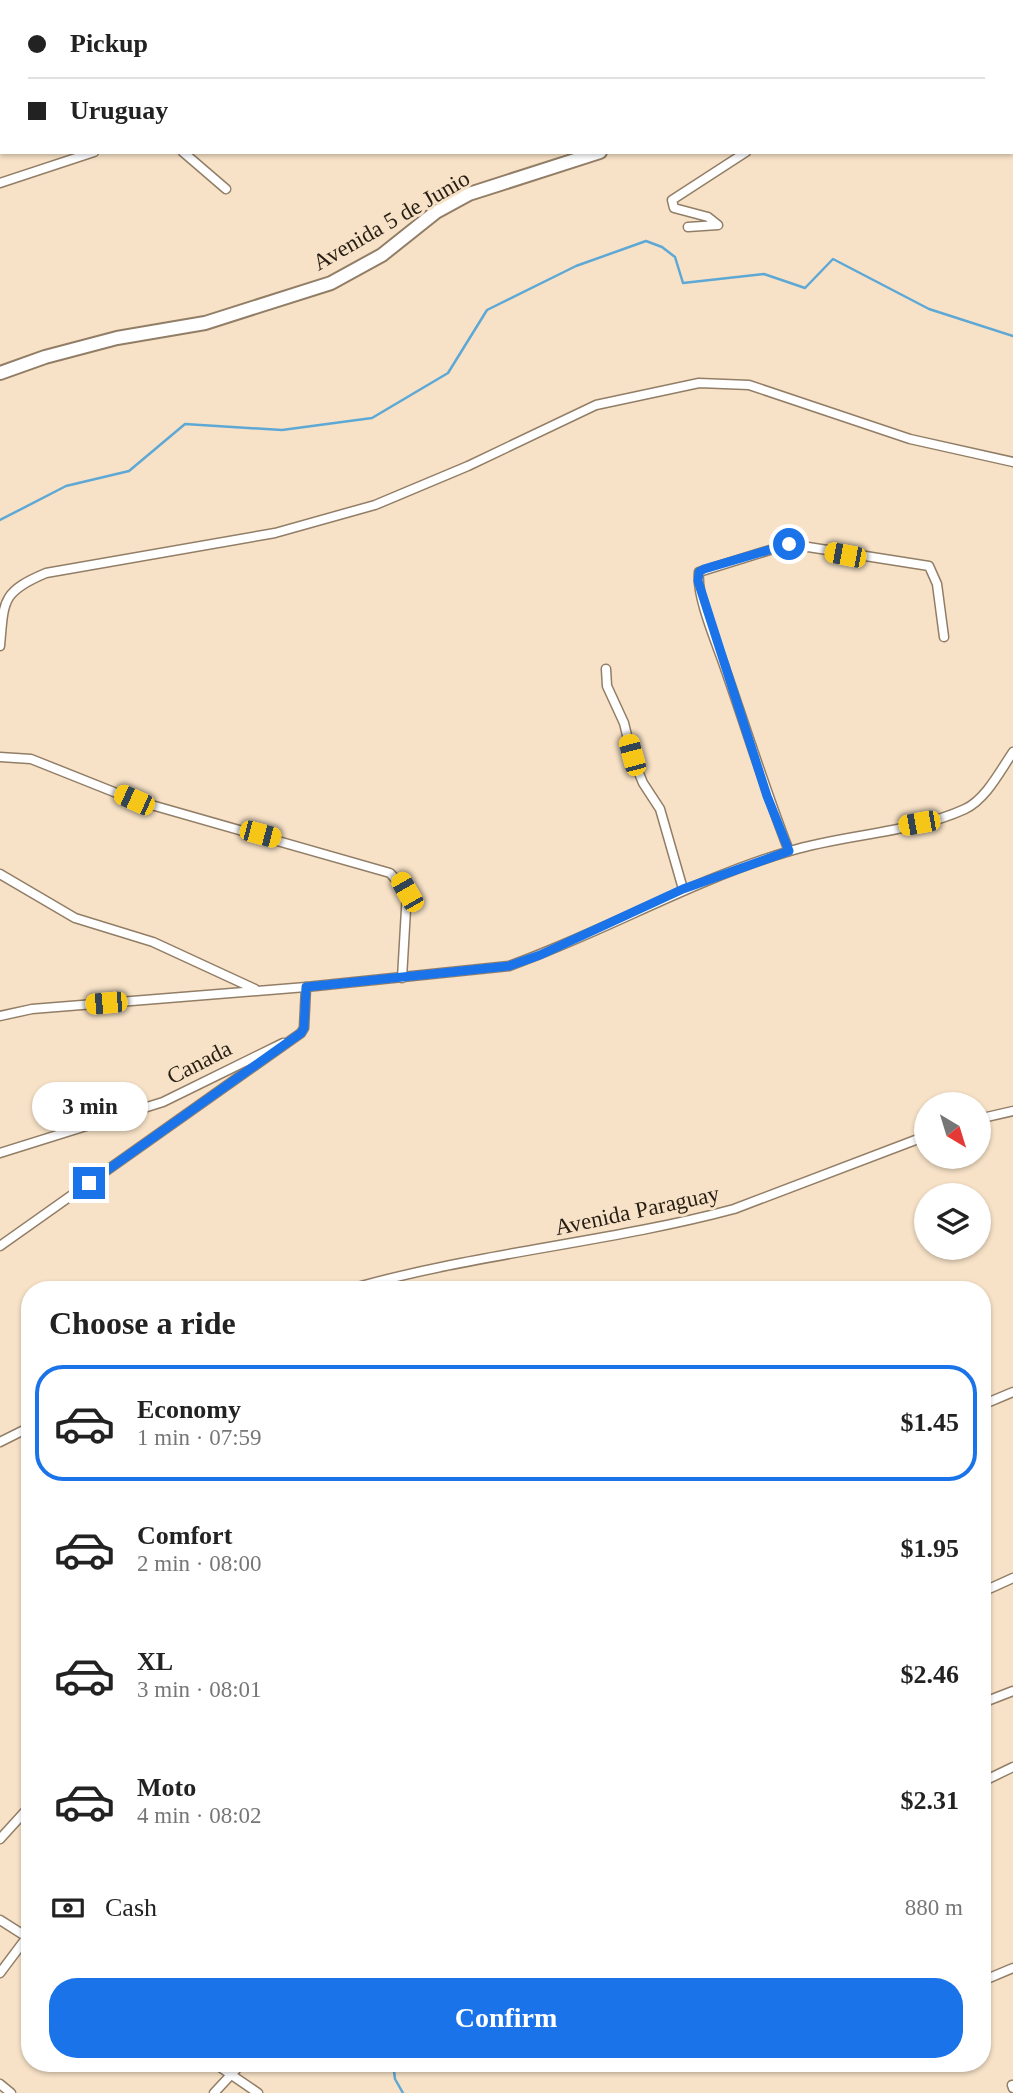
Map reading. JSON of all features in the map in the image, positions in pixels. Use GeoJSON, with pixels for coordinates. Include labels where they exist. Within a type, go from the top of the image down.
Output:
{"type":"FeatureCollection","features":[{"type":"Feature","properties":{"kind":"main road","name":"Avenida 5 de Junio"},"geometry":{"type":"LineString","coordinates":[[0,373],[45,357],[117,338],[205,323],[331,283],[382,255],[436,212],[469,194],[594,154]]}},
{"type":"Feature","properties":{"kind":"street"},"geometry":{"type":"LineString","coordinates":[[0,183],[88,154]]}},
{"type":"Feature","properties":{"kind":"street"},"geometry":{"type":"LineString","coordinates":[[185,154],[226,189]]}},
{"type":"Feature","properties":{"kind":"street"},"geometry":{"type":"LineString","coordinates":[[688,227],[718,225],[708,217],[674,208],[672,200],[744,154]]}},
{"type":"Feature","properties":{"kind":"street"},"geometry":{"type":"LineString","coordinates":[[0,646],[7,598],[18,584],[46,573],[275,533],[375,505],[468,466],[596,405],[698,383],[749,385],[910,439],[1013,462]]}},
{"type":"Feature","properties":{"kind":"street"},"geometry":{"type":"LineString","coordinates":[[789,851],[767,796],[708,617],[698,581],[699,572],[789,544],[929,566],[937,584],[944,637]]}},
{"type":"Feature","properties":{"kind":"street"},"geometry":{"type":"LineString","coordinates":[[606,669],[607,686],[624,723],[632,755],[643,783],[660,809],[683,889]]}},
{"type":"Feature","properties":{"kind":"street"},"geometry":{"type":"LineString","coordinates":[[0,1016],[32,1009],[306,987],[509,966],[540,955],[683,889],[789,851],[941,819],[969,807],[988,788],[1013,752]]}},
{"type":"Feature","properties":{"kind":"street"},"geometry":{"type":"LineString","coordinates":[[0,757],[31,760],[134,800],[390,873],[407,892],[402,978]]}},
{"type":"Feature","properties":{"kind":"street"},"geometry":{"type":"LineString","coordinates":[[0,874],[75,918],[153,942],[256,990]]}},
{"type":"Feature","properties":{"kind":"street"},"geometry":{"type":"LineString","coordinates":[[0,1246],[295,1038],[304,1028],[306,987]]}},
{"type":"Feature","properties":{"kind":"street","name":"Canada"},"geometry":{"type":"LineString","coordinates":[[0,1153],[163,1102],[295,1038]]}},
{"type":"Feature","properties":{"kind":"street"},"geometry":{"type":"LineString","coordinates":[[991,1116],[1013,1111]]}},
{"type":"Feature","properties":{"kind":"street","name":"Avenida Paraguay"},"geometry":{"type":"LineString","coordinates":[[377,1281],[701,1218],[734,1209],[914,1141]]}},
{"type":"Feature","properties":{"kind":"street"},"geometry":{"type":"LineString","coordinates":[[991,1401],[1013,1392]]}},
{"type":"Feature","properties":{"kind":"street"},"geometry":{"type":"LineString","coordinates":[[0,1442],[21,1432]]}},
{"type":"Feature","properties":{"kind":"street"},"geometry":{"type":"LineString","coordinates":[[991,1588],[1013,1578]]}},
{"type":"Feature","properties":{"kind":"street"},"geometry":{"type":"LineString","coordinates":[[991,1700],[1013,1691]]}},
{"type":"Feature","properties":{"kind":"street"},"geometry":{"type":"LineString","coordinates":[[991,1778],[1013,1767]]}},
{"type":"Feature","properties":{"kind":"street"},"geometry":{"type":"LineString","coordinates":[[0,1839],[21,1816]]}},
{"type":"Feature","properties":{"kind":"street"},"geometry":{"type":"LineString","coordinates":[[0,1920],[21,1932]]}},
{"type":"Feature","properties":{"kind":"street"},"geometry":{"type":"LineString","coordinates":[[0,1973],[21,1946]]}},
{"type":"Feature","properties":{"kind":"street"},"geometry":{"type":"LineString","coordinates":[[991,1977],[1013,1968]]}},
{"type":"Feature","properties":{"kind":"street"},"geometry":{"type":"LineString","coordinates":[[226,2072],[258,2093]]}},
{"type":"Feature","properties":{"kind":"street"},"geometry":{"type":"LineString","coordinates":[[214,2093],[231,2072]]}},
{"type":"Feature","properties":{"kind":"street"},"geometry":{"type":"LineString","coordinates":[[0,2084],[11,2093]]}},
{"type":"Feature","properties":{"kind":"waterway"},"geometry":{"type":"LineString","coordinates":[[0,520],[66,486],[129,471],[185,424],[282,430],[372,418],[448,373],[487,310],[576,266],[646,241],[662,247],[675,257],[683,283],[764,274],[805,288],[833,259],[929,309],[1013,336]]}},
{"type":"Feature","properties":{"kind":"waterway"},"geometry":{"type":"LineString","coordinates":[[394,2072],[403,2093]]}},
{"type":"Feature","properties":{"kind":"route"},"geometry":{"type":"LineString","coordinates":[[89,1183],[301,1033],[304,1028],[306,987],[509,966],[540,955],[683,889],[789,851],[767,796],[698,581],[699,572],[704,569],[789,544]]}}]}
